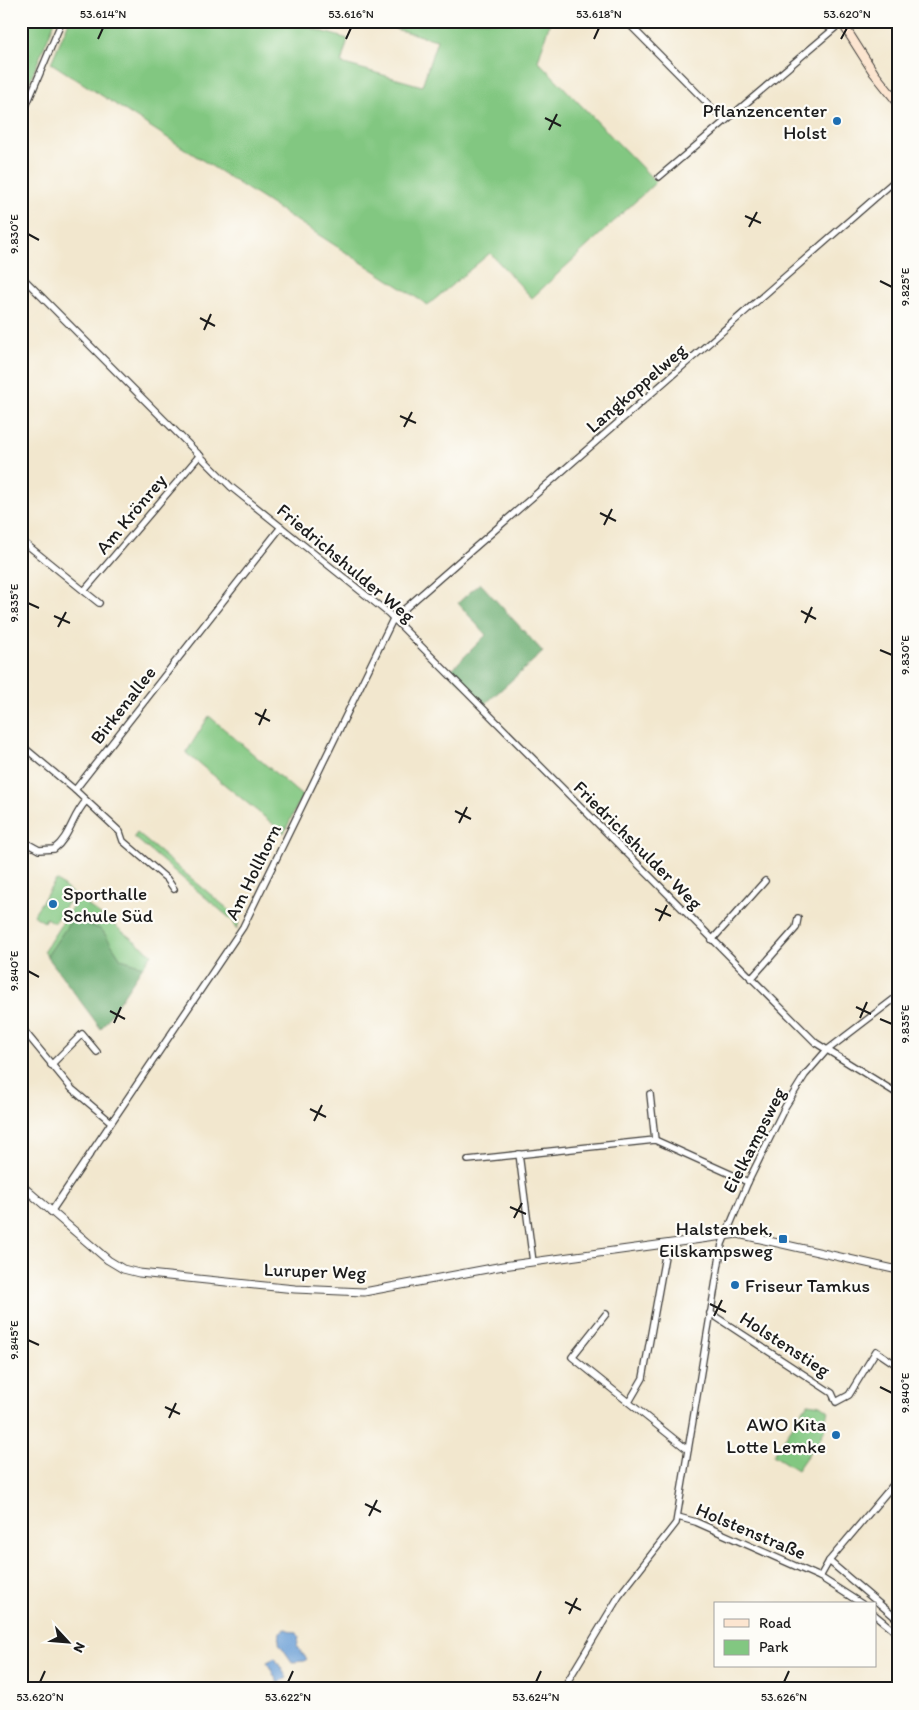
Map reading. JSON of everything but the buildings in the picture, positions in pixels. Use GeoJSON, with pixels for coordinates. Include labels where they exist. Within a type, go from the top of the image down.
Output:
{"type":"FeatureCollection","features":[{"type":"Feature","properties":{"kind":"main road"},"geometry":{"type":"LineString","coordinates":[[841,22],[874,73],[898,103]]}},
{"type":"Feature","properties":{"kind":"street"},"geometry":{"type":"LineString","coordinates":[[21,118],[62,21]]}},
{"type":"Feature","properties":{"kind":"street"},"geometry":{"type":"LineString","coordinates":[[626,21],[725,121]]}},
{"type":"Feature","properties":{"kind":"street"},"geometry":{"type":"LineString","coordinates":[[659,177],[841,22]]}},
{"type":"Feature","properties":{"kind":"street","name":"Langkoppelweg"},"geometry":{"type":"LineString","coordinates":[[393,619],[898,178]]}},
{"type":"Feature","properties":{"kind":"street","name":"Friedrichshulder Weg"},"geometry":{"type":"LineString","coordinates":[[21,276],[232,487],[393,619],[751,979],[826,1051],[898,1094]]}},
{"type":"Feature","properties":{"kind":"street","name":"Am Krönrey"},"geometry":{"type":"LineString","coordinates":[[84,591],[200,455]]}},
{"type":"Feature","properties":{"kind":"street","name":"Birkenallee"},"geometry":{"type":"LineString","coordinates":[[75,790],[281,527]]}},
{"type":"Feature","properties":{"kind":"street"},"geometry":{"type":"LineString","coordinates":[[21,540],[99,603]]}},
{"type":"Feature","properties":{"kind":"street","name":"Am Hollhorn"},"geometry":{"type":"LineString","coordinates":[[51,1212],[243,927],[393,619]]}},
{"type":"Feature","properties":{"kind":"street"},"geometry":{"type":"LineString","coordinates":[[21,749],[26,749],[75,790],[120,832],[123,841],[167,879],[174,889]]}},
{"type":"Feature","properties":{"kind":"street"},"geometry":{"type":"LineString","coordinates":[[21,840],[38,850],[54,849],[65,838],[76,813],[86,801]]}},
{"type":"Feature","properties":{"kind":"street"},"geometry":{"type":"LineString","coordinates":[[712,940],[765,880]]}},
{"type":"Feature","properties":{"kind":"street"},"geometry":{"type":"LineString","coordinates":[[751,979],[796,928],[798,918]]}},
{"type":"Feature","properties":{"kind":"street","name":"Eielkampsweg"},"geometry":{"type":"LineString","coordinates":[[678,1517],[710,1313],[725,1234],[748,1182],[786,1107],[805,1075],[826,1051],[898,996]]}},
{"type":"Feature","properties":{"kind":"street"},"geometry":{"type":"LineString","coordinates":[[21,1027],[72,1090],[111,1122]]}},
{"type":"Feature","properties":{"kind":"street"},"geometry":{"type":"LineString","coordinates":[[51,1065],[82,1034],[97,1052]]}},
{"type":"Feature","properties":{"kind":"street"},"geometry":{"type":"LineString","coordinates":[[650,1094],[655,1140]]}},
{"type":"Feature","properties":{"kind":"street"},"geometry":{"type":"LineString","coordinates":[[468,1160],[655,1140],[748,1182]]}},
{"type":"Feature","properties":{"kind":"street"},"geometry":{"type":"LineString","coordinates":[[519,1154],[533,1262]]}},
{"type":"Feature","properties":{"kind":"street","name":"Luruper Weg"},"geometry":{"type":"LineString","coordinates":[[21,1185],[108,1260],[123,1269],[302,1290],[364,1292],[533,1262],[667,1245],[725,1234],[751,1236],[898,1270]]}},
{"type":"Feature","properties":{"kind":"street"},"geometry":{"type":"LineString","coordinates":[[629,1402],[643,1378],[667,1245]]}},
{"type":"Feature","properties":{"kind":"street","name":"Holstenstieg"},"geometry":{"type":"LineString","coordinates":[[710,1313],[832,1393],[836,1402],[849,1395],[876,1351],[898,1366]]}},
{"type":"Feature","properties":{"kind":"street"},"geometry":{"type":"LineString","coordinates":[[606,1314],[572,1357],[688,1450]]}},
{"type":"Feature","properties":{"kind":"street","name":"Holstenstraße"},"geometry":{"type":"LineString","coordinates":[[563,1689],[619,1596],[673,1528],[678,1517],[696,1522],[820,1577],[829,1561],[898,1479]]}},
{"type":"Feature","properties":{"kind":"street","name":"Holstenstraße"},"geometry":{"type":"LineString","coordinates":[[829,1561],[896,1618]]}},
{"type":"Feature","properties":{"kind":"street"},"geometry":{"type":"LineString","coordinates":[[820,1577],[859,1602]]}},
{"type":"Feature","properties":{"kind":"street"},"geometry":{"type":"LineString","coordinates":[[876,1616],[898,1634]]}},
{"type":"Feature","properties":{"kind":"green space"},"geometry":{"type":"Polygon","coordinates":[[[21,21],[55,21],[21,102],[21,21]]]}},
{"type":"Feature","properties":{"kind":"green space"},"geometry":{"type":"Polygon","coordinates":[[[69,21],[298,21],[297,24],[348,39],[341,63],[422,86],[437,40],[395,29],[397,21],[550,21],[538,61],[656,182],[532,298],[490,253],[428,305],[51,63],[69,21]]]}},
{"type":"Feature","properties":{"kind":"green space"},"geometry":{"type":"Polygon","coordinates":[[[480,583],[543,652],[484,705],[449,672],[486,635],[458,603],[480,583]]]}},
{"type":"Feature","properties":{"kind":"green space"},"geometry":{"type":"Polygon","coordinates":[[[209,716],[302,796],[284,833],[186,753],[209,716]]]}},
{"type":"Feature","properties":{"kind":"green space"},"geometry":{"type":"Polygon","coordinates":[[[137,833],[240,919],[237,929],[232,920],[134,837],[137,833]]]}},
{"type":"Feature","properties":{"kind":"green space","name":"Sporthalle Schule Süd"},"geometry":{"type":"Polygon","coordinates":[[[56,880],[73,894],[54,923],[46,918],[44,922],[33,915],[56,880]]]}},
{"type":"Feature","properties":{"kind":"green space"},"geometry":{"type":"Polygon","coordinates":[[[78,898],[152,954],[143,966],[121,959],[102,930],[73,918],[47,956],[44,951],[78,898]]]}},
{"type":"Feature","properties":{"kind":"green space"},"geometry":{"type":"Polygon","coordinates":[[[73,918],[102,930],[121,959],[143,966],[101,1029],[47,956],[73,918]]]}},
{"type":"Feature","properties":{"kind":"green space"},"geometry":{"type":"Polygon","coordinates":[[[808,1403],[821,1405],[829,1411],[824,1421],[828,1424],[813,1451],[811,1450],[797,1470],[773,1455],[808,1403]]]}},
{"type":"Feature","properties":{"kind":"water"},"geometry":{"type":"Polygon","coordinates":[[[286,1629],[297,1633],[299,1637],[297,1647],[307,1659],[305,1661],[292,1662],[279,1643],[280,1632],[286,1629]]]}},
{"type":"Feature","properties":{"kind":"water"},"geometry":{"type":"Polygon","coordinates":[[[275,1658],[287,1678],[278,1683],[267,1662],[275,1658]]]}},
{"type":"Feature","properties":{"kind":"place","name":"Pflanzencenter Holst"},"geometry":{"type":"Point","coordinates":[837,121]}},
{"type":"Feature","properties":{"kind":"place","name":"Sporthalle Schule Süd"},"geometry":{"type":"Point","coordinates":[53,904]}},
{"type":"Feature","properties":{"kind":"place","name":"Halstenbek, Eilskampsweg"},"geometry":{"type":"Point","coordinates":[783,1239]}},
{"type":"Feature","properties":{"kind":"place","name":"Friseur Tamkus"},"geometry":{"type":"Point","coordinates":[735,1285]}},
{"type":"Feature","properties":{"kind":"place","name":"AWO Kita Lotte Lemke"},"geometry":{"type":"Point","coordinates":[836,1435]}}]}
